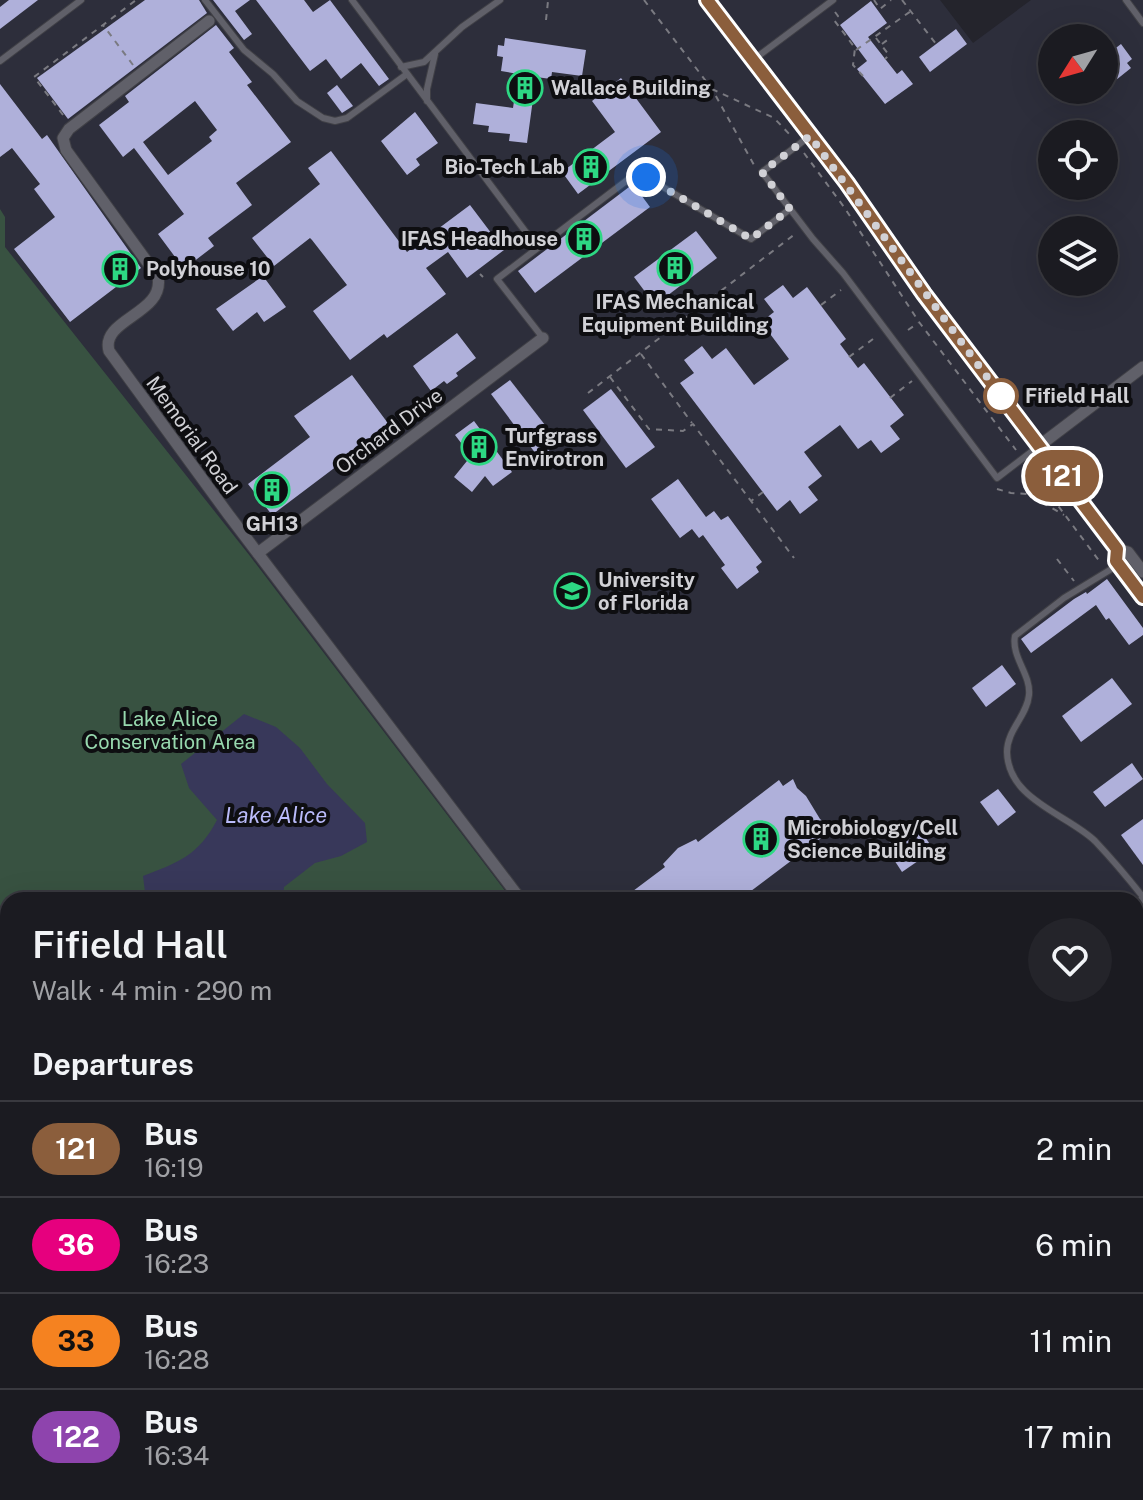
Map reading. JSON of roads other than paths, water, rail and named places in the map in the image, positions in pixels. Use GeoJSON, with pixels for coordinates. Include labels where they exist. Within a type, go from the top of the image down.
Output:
{"type":"FeatureCollection","features":[{"type":"Feature","properties":{"kind":"street"},"geometry":{"type":"LineString","coordinates":[[707,0],[1117,549],[1128,552],[1143,572]]}},
{"type":"Feature","properties":{"kind":"street","name":"Memorial Road"},"geometry":{"type":"LineString","coordinates":[[209,21],[72,127],[63,138],[66,150],[153,268],[159,286],[154,298],[111,334],[108,338],[109,351],[515,892]]}},
{"type":"Feature","properties":{"kind":"street","name":"Orchard Drive"},"geometry":{"type":"LineString","coordinates":[[258,553],[543,338]]}},
{"type":"Feature","properties":{"kind":"street"},"geometry":{"type":"LineString","coordinates":[[1039,446],[1143,367]]}},
{"type":"Feature","properties":{"kind":"street"},"geometry":{"type":"LineString","coordinates":[[1117,549],[1116,561],[1112,566],[1143,597]]}},
{"type":"Feature","properties":{"kind":"lane"},"geometry":{"type":"LineString","coordinates":[[0,61],[81,0]]}},
{"type":"Feature","properties":{"kind":"lane"},"geometry":{"type":"LineString","coordinates":[[205,0],[244,50],[273,74],[297,101],[323,118],[339,121],[347,118],[407,74]]}},
{"type":"Feature","properties":{"kind":"lane"},"geometry":{"type":"LineString","coordinates":[[352,0],[537,247]]}},
{"type":"Feature","properties":{"kind":"lane"},"geometry":{"type":"LineString","coordinates":[[401,67],[417,65],[435,54],[462,27],[500,0]]}},
{"type":"Feature","properties":{"kind":"lane"},"geometry":{"type":"LineString","coordinates":[[753,60],[833,0]]}},
{"type":"Feature","properties":{"kind":"lane"},"geometry":{"type":"LineString","coordinates":[[1126,0],[1143,23]]}},
{"type":"Feature","properties":{"kind":"lane"},"geometry":{"type":"LineString","coordinates":[[427,101],[435,54]]}},
{"type":"Feature","properties":{"kind":"lane"},"geometry":{"type":"LineString","coordinates":[[810,136],[762,172],[843,273],[997,478],[1039,446]]}},
{"type":"Feature","properties":{"kind":"lane"},"geometry":{"type":"LineString","coordinates":[[543,338],[497,279],[637,175],[646,177],[751,239],[790,209]]}},
{"type":"Feature","properties":{"kind":"lane"},"geometry":{"type":"LineString","coordinates":[[1112,566],[1015,636],[1015,650],[1028,681],[1029,696],[1010,738],[1007,753],[1012,771],[1023,789],[1038,803],[1093,839],[1137,892]]}},
{"type":"Feature","properties":{"kind":"water","name":"Lake Alice"},"geometry":{"type":"Polygon","coordinates":[[[244,714],[276,727],[300,748],[327,784],[365,823],[367,842],[341,856],[315,863],[284,887],[284,892],[145,892],[143,876],[195,850],[217,820],[189,788],[181,764],[244,714]]]}},
{"type":"Feature","properties":{"kind":"place","name":"Wallace Building"},"geometry":{"type":"Point","coordinates":[525,88]}},
{"type":"Feature","properties":{"kind":"place","name":"Bio-Tech Lab"},"geometry":{"type":"Point","coordinates":[591,167]}},
{"type":"Feature","properties":{"kind":"place","name":"IFAS Headhouse"},"geometry":{"type":"Point","coordinates":[584,239]}},
{"type":"Feature","properties":{"kind":"place","name":"IFAS Mechanical Equipment Building"},"geometry":{"type":"Point","coordinates":[675,268]}},
{"type":"Feature","properties":{"kind":"place","name":"Polyhouse 10"},"geometry":{"type":"Point","coordinates":[120,269]}},
{"type":"Feature","properties":{"kind":"place","name":"Fifield Hall"},"geometry":{"type":"Point","coordinates":[1001,396]}},
{"type":"Feature","properties":{"kind":"place","name":"Turfgrass Envirotron"},"geometry":{"type":"Point","coordinates":[479,447]}},
{"type":"Feature","properties":{"kind":"place","name":"GH13"},"geometry":{"type":"Point","coordinates":[272,490]}},
{"type":"Feature","properties":{"kind":"place","name":"University of Florida"},"geometry":{"type":"Point","coordinates":[572,591]}},
{"type":"Feature","properties":{"kind":"place","name":"Microbiology/Cell Science Building"},"geometry":{"type":"Point","coordinates":[761,839]}},
{"type":"Feature","properties":{"kind":"park label","name":"Lake Alice Conservation Area"},"geometry":{"type":"Point","coordinates":[170,730]}}]}
